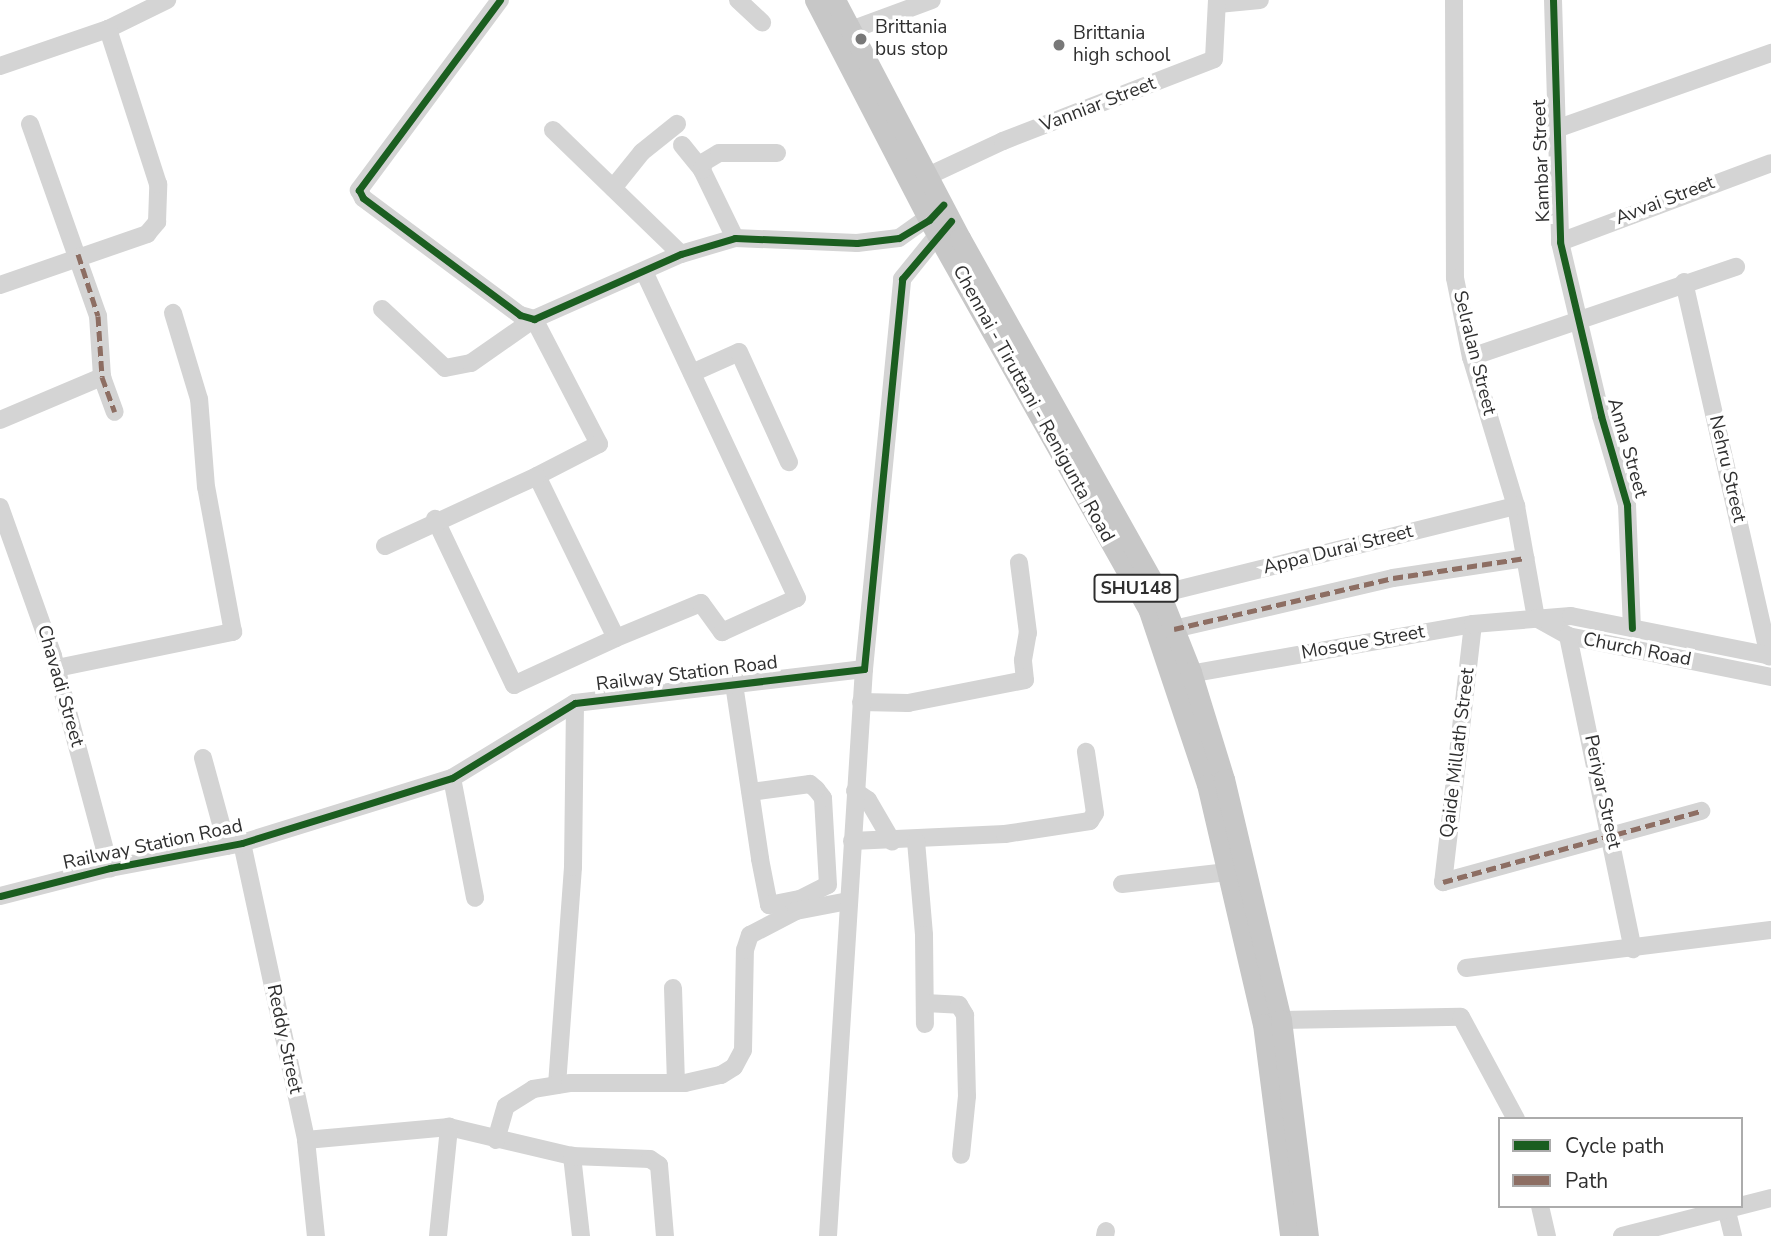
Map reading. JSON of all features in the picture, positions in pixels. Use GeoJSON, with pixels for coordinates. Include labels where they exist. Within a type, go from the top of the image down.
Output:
{"type":"FeatureCollection","features":[{"type":"Feature","properties":{"kind":"main road","name":"Chennai - Tiruttani - Renigunta Road"},"geometry":{"type":"LineString","coordinates":[[815,0],[940,220],[1160,594],[1174,629],[1263,1024],[1290,1236]]}},
{"type":"Feature","properties":{"kind":"main road","name":"Chennai - Tiruttani - Renigunta Road"},"geometry":{"type":"LineString","coordinates":[[835,0],[928,176],[940,220],[1183,675],[1224,779],[1281,1020],[1308,1236]]}},
{"type":"Feature","properties":{"kind":"street"},"geometry":{"type":"LineString","coordinates":[[0,66],[107,29],[167,0]]}},
{"type":"Feature","properties":{"kind":"street"},"geometry":{"type":"LineString","coordinates":[[385,545],[435,519],[537,476],[599,444],[534,319],[499,300],[363,198],[359,190],[500,0]]}},
{"type":"Feature","properties":{"kind":"street"},"geometry":{"type":"LineString","coordinates":[[738,0],[762,22]]}},
{"type":"Feature","properties":{"kind":"street"},"geometry":{"type":"LineString","coordinates":[[851,30],[932,0]]}},
{"type":"Feature","properties":{"kind":"street"},"geometry":{"type":"LineString","coordinates":[[1217,2],[1260,0]]}},
{"type":"Feature","properties":{"kind":"street","name":"Selralan Street"},"geometry":{"type":"LineString","coordinates":[[1454,0],[1455,278],[1471,357],[1516,506],[1536,618]]}},
{"type":"Feature","properties":{"kind":"street","name":"Kambar Street"},"geometry":{"type":"LineString","coordinates":[[1553,0],[1560,242],[1576,320]]}},
{"type":"Feature","properties":{"kind":"street","name":"Vanniar Street"},"geometry":{"type":"LineString","coordinates":[[928,176],[1003,141],[1207,63],[1217,54],[1217,2]]}},
{"type":"Feature","properties":{"kind":"street"},"geometry":{"type":"LineString","coordinates":[[0,285],[78,254],[147,234],[160,209],[158,184],[107,29]]}},
{"type":"Feature","properties":{"kind":"street"},"geometry":{"type":"LineString","coordinates":[[1556,128],[1771,53]]}},
{"type":"Feature","properties":{"kind":"street"},"geometry":{"type":"LineString","coordinates":[[30,124],[98,316],[102,377],[115,412]]}},
{"type":"Feature","properties":{"kind":"street"},"geometry":{"type":"LineString","coordinates":[[613,188],[642,152],[677,124]]}},
{"type":"Feature","properties":{"kind":"street"},"geometry":{"type":"LineString","coordinates":[[553,130],[681,254]]}},
{"type":"Feature","properties":{"kind":"street"},"geometry":{"type":"LineString","coordinates":[[682,145],[702,170],[735,238]]}},
{"type":"Feature","properties":{"kind":"street"},"geometry":{"type":"LineString","coordinates":[[702,170],[709,157],[719,153],[778,153]]}},
{"type":"Feature","properties":{"kind":"street","name":"Avvai Street"},"geometry":{"type":"LineString","coordinates":[[1560,242],[1771,163]]}},
{"type":"Feature","properties":{"kind":"street"},"geometry":{"type":"LineString","coordinates":[[382,309],[445,368],[471,363],[534,319],[681,254],[735,238],[857,243],[899,238],[940,220]]}},
{"type":"Feature","properties":{"kind":"street"},"geometry":{"type":"LineString","coordinates":[[828,1236],[864,669],[902,279],[940,220]]}},
{"type":"Feature","properties":{"kind":"street"},"geometry":{"type":"LineString","coordinates":[[1471,357],[1684,282],[1735,267]]}},
{"type":"Feature","properties":{"kind":"street"},"geometry":{"type":"LineString","coordinates":[[435,519],[514,685],[701,603],[722,632],[797,598],[644,272]]}},
{"type":"Feature","properties":{"kind":"street","name":"Nehru Street"},"geometry":{"type":"LineString","coordinates":[[1684,282],[1770,656]]}},
{"type":"Feature","properties":{"kind":"street"},"geometry":{"type":"LineString","coordinates":[[57,668],[233,632],[206,487],[199,398],[173,313]]}},
{"type":"Feature","properties":{"kind":"street","name":"Anna Street"},"geometry":{"type":"LineString","coordinates":[[1576,320],[1627,505],[1632,628]]}},
{"type":"Feature","properties":{"kind":"street"},"geometry":{"type":"LineString","coordinates":[[692,373],[739,352],[789,462]]}},
{"type":"Feature","properties":{"kind":"street"},"geometry":{"type":"LineString","coordinates":[[0,420],[102,377]]}},
{"type":"Feature","properties":{"kind":"street"},"geometry":{"type":"LineString","coordinates":[[537,476],[616,638]]}},
{"type":"Feature","properties":{"kind":"street","name":"Appa Durai Street"},"geometry":{"type":"LineString","coordinates":[[1160,594],[1516,506]]}},
{"type":"Feature","properties":{"kind":"street","name":"Chavadi Street"},"geometry":{"type":"LineString","coordinates":[[0,507],[57,668],[110,868]]}},
{"type":"Feature","properties":{"kind":"street"},"geometry":{"type":"LineString","coordinates":[[1174,629],[1393,578],[1525,558]]}},
{"type":"Feature","properties":{"kind":"street"},"geometry":{"type":"LineString","coordinates":[[862,702],[908,703],[1025,680],[1023,660],[1028,633],[1019,563]]}},
{"type":"Feature","properties":{"kind":"street","name":"Church Road"},"geometry":{"type":"LineString","coordinates":[[1536,618],[1572,616],[1770,656]]}},
{"type":"Feature","properties":{"kind":"street","name":"Mosque Street"},"geometry":{"type":"LineString","coordinates":[[1183,675],[1473,624],[1536,618]]}},
{"type":"Feature","properties":{"kind":"street","name":"Church Road"},"geometry":{"type":"LineString","coordinates":[[1536,618],[1568,636],[1770,680]]}},
{"type":"Feature","properties":{"kind":"street","name":"Qaide Millath Street"},"geometry":{"type":"LineString","coordinates":[[1473,624],[1443,882],[1612,834]]}},
{"type":"Feature","properties":{"kind":"street","name":"Periyar Street"},"geometry":{"type":"LineString","coordinates":[[1568,636],[1612,834],[1633,949]]}},
{"type":"Feature","properties":{"kind":"street","name":"Railway Station Road"},"geometry":{"type":"LineString","coordinates":[[0,897],[110,868],[235,845],[452,778],[575,703],[864,669]]}},
{"type":"Feature","properties":{"kind":"street"},"geometry":{"type":"LineString","coordinates":[[734,684],[751,792],[769,905],[800,899],[828,885],[823,798],[816,789],[810,784],[751,792]]}},
{"type":"Feature","properties":{"kind":"street"},"geometry":{"type":"LineString","coordinates":[[557,1085],[573,867],[575,703]]}},
{"type":"Feature","properties":{"kind":"street"},"geometry":{"type":"LineString","coordinates":[[852,841],[916,841],[1005,834],[1090,821],[1095,813],[1086,752]]}},
{"type":"Feature","properties":{"kind":"street","name":"Reddy Street"},"geometry":{"type":"LineString","coordinates":[[203,758],[235,845],[306,1140],[316,1236]]}},
{"type":"Feature","properties":{"kind":"street"},"geometry":{"type":"LineString","coordinates":[[452,778],[475,898]]}},
{"type":"Feature","properties":{"kind":"street"},"geometry":{"type":"LineString","coordinates":[[855,791],[868,800],[892,841]]}},
{"type":"Feature","properties":{"kind":"street"},"geometry":{"type":"LineString","coordinates":[[1612,834],[1700,811]]}},
{"type":"Feature","properties":{"kind":"street"},"geometry":{"type":"LineString","coordinates":[[916,841],[925,1024]]}},
{"type":"Feature","properties":{"kind":"street"},"geometry":{"type":"LineString","coordinates":[[1122,884],[1227,872]]}},
{"type":"Feature","properties":{"kind":"street"},"geometry":{"type":"LineString","coordinates":[[496,1140],[506,1106],[533,1089],[557,1085],[676,1083],[721,1075],[734,1067],[743,1050],[745,950],[750,935],[796,911],[848,901]]}},
{"type":"Feature","properties":{"kind":"street"},"geometry":{"type":"LineString","coordinates":[[1466,968],[1771,930]]}},
{"type":"Feature","properties":{"kind":"street"},"geometry":{"type":"LineString","coordinates":[[673,988],[676,1083]]}},
{"type":"Feature","properties":{"kind":"street"},"geometry":{"type":"LineString","coordinates":[[925,1003],[959,1005],[965,1015],[967,1096],[961,1155]]}},
{"type":"Feature","properties":{"kind":"street"},"geometry":{"type":"LineString","coordinates":[[1281,1020],[1461,1017],[1515,1117]]}},
{"type":"Feature","properties":{"kind":"street"},"geometry":{"type":"LineString","coordinates":[[438,1236],[449,1127]]}},
{"type":"Feature","properties":{"kind":"street"},"geometry":{"type":"LineString","coordinates":[[306,1140],[449,1127],[572,1156],[650,1159],[659,1166],[665,1236]]}},
{"type":"Feature","properties":{"kind":"street"},"geometry":{"type":"LineString","coordinates":[[572,1156],[581,1236]]}},
{"type":"Feature","properties":{"kind":"street"},"geometry":{"type":"LineString","coordinates":[[1743,1207],[1771,1198]]}},
{"type":"Feature","properties":{"kind":"street"},"geometry":{"type":"LineString","coordinates":[[1541,1208],[1547,1236]]}},
{"type":"Feature","properties":{"kind":"street"},"geometry":{"type":"LineString","coordinates":[[1622,1236],[1740,1208]]}},
{"type":"Feature","properties":{"kind":"street"},"geometry":{"type":"LineString","coordinates":[[1727,1212],[1733,1236]]}},
{"type":"Feature","properties":{"kind":"marked path"},"geometry":{"type":"LineString","coordinates":[[78,254],[98,316],[102,377],[115,412]]}},
{"type":"Feature","properties":{"kind":"marked path"},"geometry":{"type":"LineString","coordinates":[[1174,629],[1393,578],[1525,558]]}},
{"type":"Feature","properties":{"kind":"marked path"},"geometry":{"type":"LineString","coordinates":[[1443,882],[1701,811]]}},
{"type":"Feature","properties":{"kind":"cycle path"},"geometry":{"type":"LineString","coordinates":[[500,0],[359,190],[363,198],[520,315],[534,319],[681,254],[735,238],[857,243],[899,238],[929,220],[943,205]]}},
{"type":"Feature","properties":{"kind":"cycle path"},"geometry":{"type":"LineString","coordinates":[[1553,0],[1560,242],[1601,416],[1627,505],[1632,628]]}},
{"type":"Feature","properties":{"kind":"cycle path"},"geometry":{"type":"LineString","coordinates":[[0,896],[110,868],[242,843],[452,778],[575,703],[864,669],[902,279],[951,221]]}},
{"type":"Feature","properties":{"kind":"place","name":"Brittania bus stop"},"geometry":{"type":"Point","coordinates":[861,39]}},
{"type":"Feature","properties":{"kind":"place","name":"Brittania high school"},"geometry":{"type":"Point","coordinates":[1059,45]}}]}
